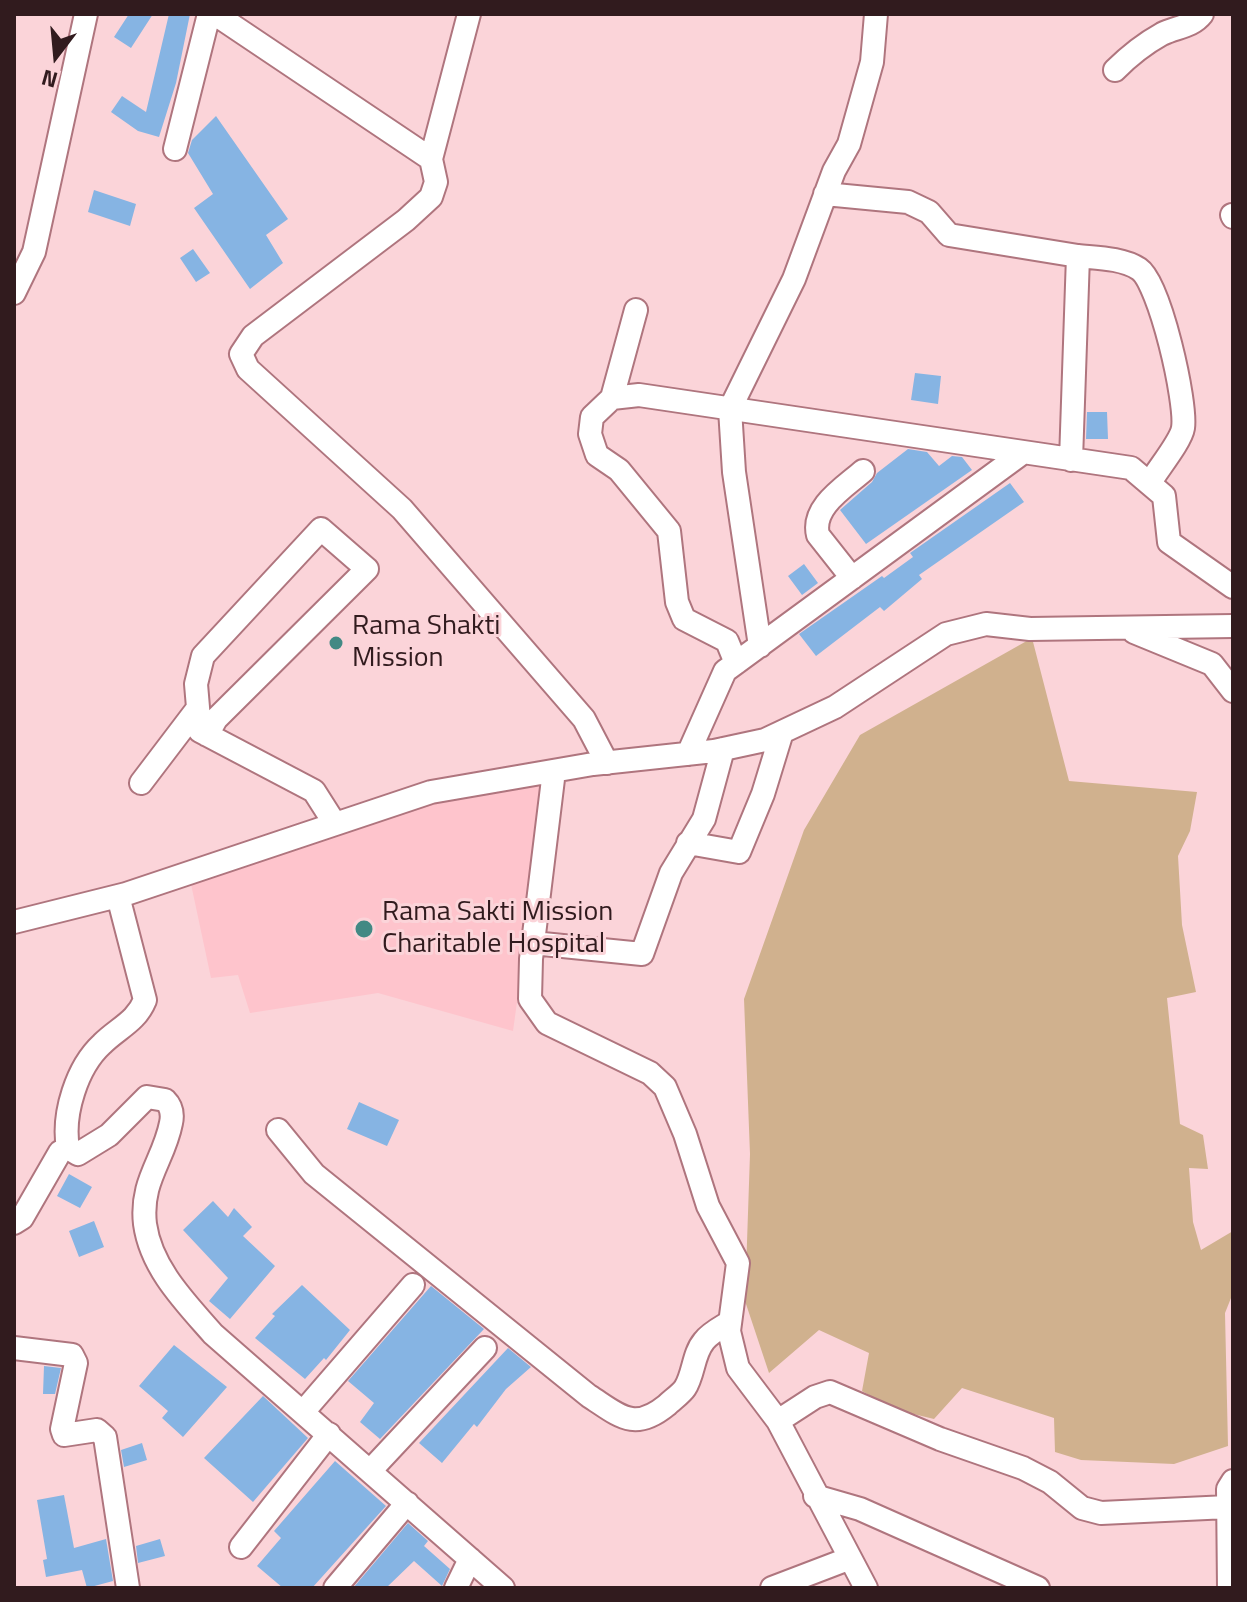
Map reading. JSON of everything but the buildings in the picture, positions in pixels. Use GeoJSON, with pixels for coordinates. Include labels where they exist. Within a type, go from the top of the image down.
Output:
{"type":"FeatureCollection","features":[{"type":"Feature","properties":{"kind":"street"},"geometry":{"type":"LineString","coordinates":[[14,293],[34,252],[86,14]]}},
{"type":"Feature","properties":{"kind":"street"},"geometry":{"type":"LineString","coordinates":[[175,149],[209,14]]}},
{"type":"Feature","properties":{"kind":"street"},"geometry":{"type":"LineString","coordinates":[[215,14],[431,159]]}},
{"type":"Feature","properties":{"kind":"street"},"geometry":{"type":"LineString","coordinates":[[469,14],[431,159],[436,182],[431,197],[253,336],[241,354],[248,369],[413,521],[584,719],[607,763]]}},
{"type":"Feature","properties":{"kind":"street"},"geometry":{"type":"LineString","coordinates":[[760,646],[734,472],[730,409],[794,279],[825,194],[859,117],[872,62],[876,14]]}},
{"type":"Feature","properties":{"kind":"street"},"geometry":{"type":"LineString","coordinates":[[1115,70],[1136,50],[1164,33],[1196,22],[1202,14]]}},
{"type":"Feature","properties":{"kind":"street"},"geometry":{"type":"LineString","coordinates":[[825,194],[908,202],[929,212],[949,235],[1126,263],[1141,270],[1157,297],[1171,345],[1183,428],[1151,481]]}},
{"type":"Feature","properties":{"kind":"street"},"geometry":{"type":"LineString","coordinates":[[1071,460],[1078,256]]}},
{"type":"Feature","properties":{"kind":"street"},"geometry":{"type":"LineString","coordinates":[[636,310],[612,398],[592,417],[590,434],[597,455],[619,470],[669,531],[677,602],[684,619],[727,641],[736,663]]}},
{"type":"Feature","properties":{"kind":"street"},"geometry":{"type":"LineString","coordinates":[[612,398],[639,395],[1131,468],[1151,481],[1164,496],[1169,542],[1233,587]]}},
{"type":"Feature","properties":{"kind":"street"},"geometry":{"type":"LineString","coordinates":[[688,754],[725,671],[1021,454]]}},
{"type":"Feature","properties":{"kind":"street"},"geometry":{"type":"LineString","coordinates":[[852,578],[818,535],[816,528],[822,508],[863,471]]}},
{"type":"Feature","properties":{"kind":"street"},"geometry":{"type":"LineString","coordinates":[[207,735],[216,719],[367,569],[321,529],[203,656],[196,684],[200,731],[207,735],[314,791],[335,824]]}},
{"type":"Feature","properties":{"kind":"street"},"geometry":{"type":"LineString","coordinates":[[14,922],[118,896],[431,792],[607,763],[723,749],[782,732],[835,707],[946,634],[986,624],[1030,629],[1233,626]]}},
{"type":"Feature","properties":{"kind":"street"},"geometry":{"type":"LineString","coordinates":[[1120,627],[1212,664],[1233,691]]}},
{"type":"Feature","properties":{"kind":"street"},"geometry":{"type":"LineString","coordinates":[[141,783],[198,708]]}},
{"type":"Feature","properties":{"kind":"street"},"geometry":{"type":"LineString","coordinates":[[688,843],[739,852],[763,794],[782,732]]}},
{"type":"Feature","properties":{"kind":"street"},"geometry":{"type":"LineString","coordinates":[[533,943],[642,954],[671,873],[704,819],[723,749]]}},
{"type":"Feature","properties":{"kind":"street"},"geometry":{"type":"LineString","coordinates":[[554,771],[533,943],[530,999],[547,1023],[650,1073],[665,1087],[685,1134],[708,1206],[738,1263],[730,1322],[738,1368],[778,1421],[848,1559],[866,1588]]}},
{"type":"Feature","properties":{"kind":"street"},"geometry":{"type":"LineString","coordinates":[[68,1148],[68,1117],[82,1070],[101,1044],[138,1017],[145,1000],[118,896]]}},
{"type":"Feature","properties":{"kind":"street"},"geometry":{"type":"LineString","coordinates":[[68,1148],[78,1154],[92,1148],[147,1097],[165,1100],[170,1105],[171,1123],[145,1194],[146,1226],[172,1286],[213,1334],[503,1588]]}},
{"type":"Feature","properties":{"kind":"street"},"geometry":{"type":"LineString","coordinates":[[278,1130],[314,1174],[589,1396],[619,1415],[639,1422],[650,1418],[669,1403],[686,1387],[705,1340],[730,1322]]}},
{"type":"Feature","properties":{"kind":"street"},"geometry":{"type":"LineString","coordinates":[[14,1223],[22,1218],[60,1152],[68,1148]]}},
{"type":"Feature","properties":{"kind":"street"},"geometry":{"type":"LineString","coordinates":[[303,1412],[413,1285]]}},
{"type":"Feature","properties":{"kind":"street"},"geometry":{"type":"LineString","coordinates":[[14,1348],[72,1355],[76,1363],[62,1429],[64,1435],[97,1430],[105,1437],[128,1588]]}},
{"type":"Feature","properties":{"kind":"street"},"geometry":{"type":"LineString","coordinates":[[370,1471],[485,1348]]}},
{"type":"Feature","properties":{"kind":"street"},"geometry":{"type":"LineString","coordinates":[[778,1421],[815,1397],[830,1392],[940,1439],[1023,1468],[1050,1482],[1082,1508],[1101,1513],[1228,1507]]}},
{"type":"Feature","properties":{"kind":"street"},"geometry":{"type":"LineString","coordinates":[[241,1547],[329,1434]]}},
{"type":"Feature","properties":{"kind":"street"},"geometry":{"type":"LineString","coordinates":[[1229,1588],[1228,1489],[1233,1481]]}},
{"type":"Feature","properties":{"kind":"street"},"geometry":{"type":"LineString","coordinates":[[815,1496],[860,1509],[1038,1588]]}},
{"type":"Feature","properties":{"kind":"street"},"geometry":{"type":"LineString","coordinates":[[335,1588],[407,1503]]}},
{"type":"Feature","properties":{"kind":"street"},"geometry":{"type":"LineString","coordinates":[[456,1588],[470,1559]]}},
{"type":"Feature","properties":{"kind":"street"},"geometry":{"type":"LineString","coordinates":[[772,1588],[848,1559]]}},
{"type":"Feature","properties":{"kind":"shaded area"},"geometry":{"type":"Polygon","coordinates":[[[1032,638],[1069,781],[1197,792],[1190,831],[1178,856],[1182,925],[1196,992],[1167,998],[1180,1124],[1203,1135],[1208,1169],[1189,1168],[1193,1222],[1201,1250],[1233,1231],[1233,1293],[1225,1313],[1228,1446],[1174,1464],[1081,1460],[1055,1452],[1054,1418],[962,1388],[934,1419],[893,1409],[862,1391],[869,1353],[819,1330],[769,1373],[745,1301],[750,1154],[744,999],[804,830],[860,735],[1032,638]]]}},
{"type":"Feature","properties":{"kind":"shaded area","name":"Rama Sakti Mission Charitable Hospital"},"geometry":{"type":"Polygon","coordinates":[[[547,785],[513,1031],[378,993],[250,1013],[238,975],[211,978],[191,884],[431,797],[547,785]]]}},
{"type":"Feature","properties":{"kind":"place","name":"Rama Shakti Mission"},"geometry":{"type":"Point","coordinates":[336,643]}},
{"type":"Feature","properties":{"kind":"place","name":"Rama Sakti Mission Charitable Hospital"},"geometry":{"type":"Point","coordinates":[364,929]}}]}
